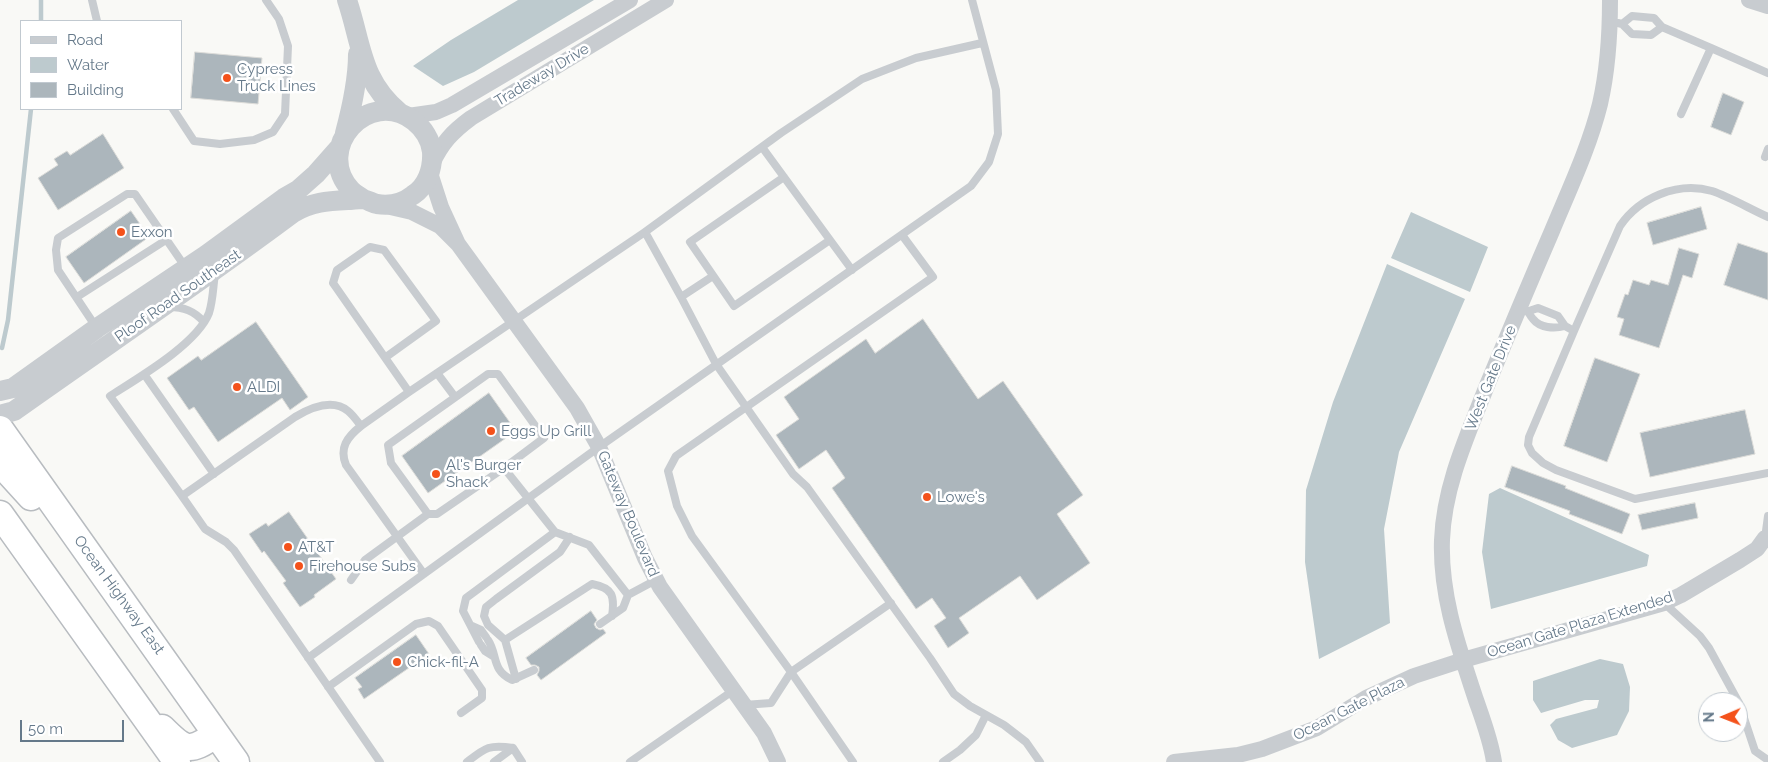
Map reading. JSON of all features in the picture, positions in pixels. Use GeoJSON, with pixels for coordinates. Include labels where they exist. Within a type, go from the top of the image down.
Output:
{"type":"FeatureCollection","features":[{"type":"Feature","properties":{"kind":"highway","name":"Ocean Highway East"},"geometry":{"type":"LineString","coordinates":[[0,429],[236,762]]}},
{"type":"Feature","properties":{"kind":"highway"},"geometry":{"type":"LineString","coordinates":[[0,463],[113,588]]}},
{"type":"Feature","properties":{"kind":"highway"},"geometry":{"type":"LineString","coordinates":[[0,514],[177,762]]}},
{"type":"Feature","properties":{"kind":"highway"},"geometry":{"type":"LineString","coordinates":[[131,697],[177,743],[185,747],[203,744],[216,734]]}},
{"type":"Feature","properties":{"kind":"street","name":"Ploof Road Southeast"},"geometry":{"type":"LineString","coordinates":[[347,0],[366,68],[380,92],[390,104],[404,114]]}},
{"type":"Feature","properties":{"kind":"street","name":"Tradeway Drive"},"geometry":{"type":"LineString","coordinates":[[404,114],[436,112],[452,105],[630,0]]}},
{"type":"Feature","properties":{"kind":"street","name":"Tradeway Drive"},"geometry":{"type":"LineString","coordinates":[[431,169],[439,149],[452,133],[471,118],[666,0]]}},
{"type":"Feature","properties":{"kind":"street","name":"West Gate Drive"},"geometry":{"type":"LineString","coordinates":[[1494,762],[1487,732],[1463,660],[1447,600],[1442,540],[1445,511],[1451,482],[1461,450],[1524,309],[1576,174],[1599,105],[1616,23],[1610,0]]}},
{"type":"Feature","properties":{"kind":"street"},"geometry":{"type":"LineString","coordinates":[[1749,0],[1768,6]]}},
{"type":"Feature","properties":{"kind":"street","name":"Ploof Road Southeast"},"geometry":{"type":"LineString","coordinates":[[0,391],[13,388],[298,190],[316,174],[342,141],[353,103],[358,69],[357,39]]}},
{"type":"Feature","properties":{"kind":"street"},"geometry":{"type":"LineString","coordinates":[[384,110],[404,114],[419,125],[427,136],[432,150],[431,169],[441,208],[458,244],[440,226],[412,212],[370,202],[351,190],[343,178],[338,163],[342,141],[355,121],[369,113],[384,110]]}},
{"type":"Feature","properties":{"kind":"street"},"geometry":{"type":"LineString","coordinates":[[370,202],[390,205],[403,201],[414,195],[424,185],[431,169]]}},
{"type":"Feature","properties":{"kind":"street","name":"Ploof Road Southeast"},"geometry":{"type":"LineString","coordinates":[[0,415],[14,411],[305,206],[325,201],[370,202]]}},
{"type":"Feature","properties":{"kind":"street","name":"Gateway Boulevard"},"geometry":{"type":"LineString","coordinates":[[458,244],[577,408],[599,447],[644,558],[656,580],[764,733],[778,762]]}},
{"type":"Feature","properties":{"kind":"street","name":"Ocean Gate Plaza Extended"},"geometry":{"type":"LineString","coordinates":[[1463,660],[1664,603],[1740,560],[1757,549],[1766,539]]}},
{"type":"Feature","properties":{"kind":"street","name":"Ocean Gate Plaza"},"geometry":{"type":"LineString","coordinates":[[1174,762],[1238,755],[1286,741],[1316,728],[1390,686],[1463,660]]}},
{"type":"Feature","properties":{"kind":"lane"},"geometry":{"type":"LineString","coordinates":[[92,0],[97,20]]}},
{"type":"Feature","properties":{"kind":"lane"},"geometry":{"type":"LineString","coordinates":[[174,110],[194,141],[220,144],[254,140],[273,132],[285,114],[288,46],[279,19],[266,0]]}},
{"type":"Feature","properties":{"kind":"lane"},"geometry":{"type":"LineString","coordinates":[[308,658],[599,447],[971,186],[988,162],[998,134],[996,90],[982,44],[972,0]]}},
{"type":"Feature","properties":{"kind":"lane"},"geometry":{"type":"LineString","coordinates":[[1616,23],[1632,16],[1654,18],[1662,27],[1768,74]]}},
{"type":"Feature","properties":{"kind":"lane"},"geometry":{"type":"LineString","coordinates":[[1616,23],[1632,34],[1650,35],[1662,27]]}},
{"type":"Feature","properties":{"kind":"lane"},"geometry":{"type":"LineString","coordinates":[[424,574],[346,465],[343,450],[345,442],[352,434],[409,392],[645,232],[762,147],[862,79],[916,58],[982,44]]}},
{"type":"Feature","properties":{"kind":"lane"},"geometry":{"type":"LineString","coordinates":[[1682,114],[1711,48]]}},
{"type":"Feature","properties":{"kind":"lane"},"geometry":{"type":"LineString","coordinates":[[762,147],[852,270]]}},
{"type":"Feature","properties":{"kind":"lane"},"geometry":{"type":"LineString","coordinates":[[784,177],[690,242],[734,306],[830,240]]}},
{"type":"Feature","properties":{"kind":"lane"},"geometry":{"type":"LineString","coordinates":[[1768,218],[1711,191],[1686,188],[1645,200],[1627,216],[1620,226],[1574,331],[1529,437],[1528,445],[1532,453],[1543,464],[1635,499],[1768,473]]}},
{"type":"Feature","properties":{"kind":"lane"},"geometry":{"type":"LineString","coordinates":[[97,328],[58,270],[56,250],[58,238],[127,194],[135,194],[186,268]]}},
{"type":"Feature","properties":{"kind":"lane"},"geometry":{"type":"LineString","coordinates":[[645,232],[716,364],[793,474],[807,487],[891,603],[954,694],[970,706],[1004,724],[1026,742],[1040,762]]}},
{"type":"Feature","properties":{"kind":"lane"},"geometry":{"type":"LineString","coordinates":[[853,762],[791,672],[692,536],[677,506],[668,472],[676,456],[933,277],[902,234]]}},
{"type":"Feature","properties":{"kind":"lane"},"geometry":{"type":"LineString","coordinates":[[77,297],[166,240]]}},
{"type":"Feature","properties":{"kind":"lane"},"geometry":{"type":"LineString","coordinates":[[386,357],[436,321],[384,250],[370,247],[337,270],[333,283],[409,392]]}},
{"type":"Feature","properties":{"kind":"lane"},"geometry":{"type":"LineString","coordinates":[[216,270],[212,302],[204,322],[189,341],[110,396],[205,529],[226,542],[234,550],[380,762]]}},
{"type":"Feature","properties":{"kind":"lane"},"geometry":{"type":"LineString","coordinates":[[681,297],[713,276]]}},
{"type":"Feature","properties":{"kind":"lane"},"geometry":{"type":"LineString","coordinates":[[159,308],[183,308],[196,314],[204,322]]}},
{"type":"Feature","properties":{"kind":"lane"},"geometry":{"type":"LineString","coordinates":[[1524,309],[1538,308],[1558,316],[1565,326],[1574,331]]}},
{"type":"Feature","properties":{"kind":"lane"},"geometry":{"type":"LineString","coordinates":[[1524,309],[1534,321],[1553,329],[1565,326]]}},
{"type":"Feature","properties":{"kind":"lane"},"geometry":{"type":"LineString","coordinates":[[437,373],[455,397]]}},
{"type":"Feature","properties":{"kind":"lane"},"geometry":{"type":"LineString","coordinates":[[144,374],[214,474]]}},
{"type":"Feature","properties":{"kind":"lane"},"geometry":{"type":"LineString","coordinates":[[352,580],[365,560],[428,514],[437,514],[544,438],[498,374],[488,374],[388,446],[391,463],[428,514]]}},
{"type":"Feature","properties":{"kind":"lane"},"geometry":{"type":"LineString","coordinates":[[182,496],[295,417],[314,407],[340,406],[349,412],[361,426]]}},
{"type":"Feature","properties":{"kind":"lane"},"geometry":{"type":"LineString","coordinates":[[504,468],[555,532],[589,545],[628,595]]}},
{"type":"Feature","properties":{"kind":"lane"},"geometry":{"type":"LineString","coordinates":[[1766,539],[1768,516]]}},
{"type":"Feature","properties":{"kind":"lane"},"geometry":{"type":"LineString","coordinates":[[534,670],[512,680],[504,676],[493,656],[493,647],[484,641],[463,611],[466,598],[555,532]]}},
{"type":"Feature","properties":{"kind":"lane"},"geometry":{"type":"LineString","coordinates":[[516,679],[505,640],[488,625],[484,616],[486,607],[560,552],[570,537]]}},
{"type":"Feature","properties":{"kind":"lane"},"geometry":{"type":"LineString","coordinates":[[600,624],[624,608],[628,595],[656,580]]}},
{"type":"Feature","properties":{"kind":"lane"},"geometry":{"type":"LineString","coordinates":[[505,640],[592,584],[604,586],[612,594],[614,603],[612,616]]}},
{"type":"Feature","properties":{"kind":"lane"},"geometry":{"type":"LineString","coordinates":[[744,705],[771,703],[791,672],[891,603]]}},
{"type":"Feature","properties":{"kind":"lane"},"geometry":{"type":"LineString","coordinates":[[1664,603],[1700,636],[1710,648],[1739,703],[1755,752],[1768,760]]}},
{"type":"Feature","properties":{"kind":"lane"},"geometry":{"type":"LineString","coordinates":[[328,687],[416,624],[429,621],[438,626],[482,690],[482,698],[461,714]]}},
{"type":"Feature","properties":{"kind":"lane"},"geometry":{"type":"LineString","coordinates":[[630,762],[734,690]]}},
{"type":"Feature","properties":{"kind":"lane"},"geometry":{"type":"LineString","coordinates":[[943,762],[976,735],[986,715]]}},
{"type":"Feature","properties":{"kind":"lane"},"geometry":{"type":"LineString","coordinates":[[466,762],[486,747],[502,746],[513,748],[522,762]]}},
{"type":"Feature","properties":{"kind":"lane"},"geometry":{"type":"LineString","coordinates":[[494,762],[513,748]]}},
{"type":"Feature","properties":{"kind":"water"},"geometry":{"type":"Polygon","coordinates":[[[518,0],[594,0],[474,72],[443,86],[413,66],[451,40],[518,0]]]}},
{"type":"Feature","properties":{"kind":"water"},"geometry":{"type":"Polygon","coordinates":[[[1411,212],[1488,247],[1470,292],[1391,258],[1411,212]]]}},
{"type":"Feature","properties":{"kind":"water"},"geometry":{"type":"Polygon","coordinates":[[[1387,264],[1465,299],[1399,452],[1384,529],[1390,623],[1319,659],[1305,562],[1306,490],[1333,402],[1387,264]]]}},
{"type":"Feature","properties":{"kind":"water"},"geometry":{"type":"Polygon","coordinates":[[[1500,488],[1649,555],[1647,566],[1491,609],[1482,552],[1489,494],[1500,488]]]}},
{"type":"Feature","properties":{"kind":"water"},"geometry":{"type":"Polygon","coordinates":[[[1600,659],[1623,664],[1630,687],[1629,711],[1617,735],[1572,748],[1558,740],[1550,725],[1556,719],[1597,708],[1599,700],[1585,700],[1541,713],[1533,700],[1533,681],[1600,659]]]}},
{"type":"Feature","properties":{"kind":"building","name":"Cypress Truck Lines"},"geometry":{"type":"Polygon","coordinates":[[[195,52],[262,58],[258,104],[191,98],[195,52]]]}},
{"type":"Feature","properties":{"kind":"building"},"geometry":{"type":"Polygon","coordinates":[[[1723,93],[1744,102],[1731,135],[1711,127],[1723,93]]]}},
{"type":"Feature","properties":{"kind":"building"},"geometry":{"type":"Polygon","coordinates":[[[103,134],[124,168],[58,210],[38,178],[58,165],[54,159],[67,151],[70,155],[103,134]]]}},
{"type":"Feature","properties":{"kind":"building"},"geometry":{"type":"Polygon","coordinates":[[[1701,207],[1707,229],[1653,245],[1647,223],[1701,207]]]}},
{"type":"Feature","properties":{"kind":"building"},"geometry":{"type":"Polygon","coordinates":[[[131,211],[149,237],[84,283],[66,257],[131,211]]]}},
{"type":"Feature","properties":{"kind":"building"},"geometry":{"type":"Polygon","coordinates":[[[1738,243],[1768,253],[1768,300],[1724,285],[1738,243]]]}},
{"type":"Feature","properties":{"kind":"building"},"geometry":{"type":"Polygon","coordinates":[[[1679,248],[1699,254],[1692,278],[1683,275],[1659,348],[1619,335],[1624,319],[1617,317],[1625,294],[1628,295],[1633,280],[1649,285],[1651,280],[1668,285],[1679,248]]]}},
{"type":"Feature","properties":{"kind":"building"},"geometry":{"type":"Polygon","coordinates":[[[923,319],[978,399],[1003,381],[1083,495],[1057,514],[1090,563],[1037,600],[1020,576],[959,618],[969,633],[948,648],[934,626],[946,618],[932,598],[916,609],[832,488],[845,478],[826,450],[799,469],[776,435],[799,419],[784,397],[866,339],[875,353],[923,319]]]}},
{"type":"Feature","properties":{"kind":"building","name":"ALDI"},"geometry":{"type":"Polygon","coordinates":[[[256,322],[308,397],[290,410],[282,398],[218,442],[194,407],[189,410],[167,378],[198,356],[201,360],[256,322]]]}},
{"type":"Feature","properties":{"kind":"building"},"geometry":{"type":"Polygon","coordinates":[[[1595,358],[1640,374],[1607,462],[1564,446],[1595,358]]]}},
{"type":"Feature","properties":{"kind":"building"},"geometry":{"type":"Polygon","coordinates":[[[489,393],[516,431],[428,493],[402,456],[489,393]]]}},
{"type":"Feature","properties":{"kind":"building"},"geometry":{"type":"Polygon","coordinates":[[[1745,410],[1755,454],[1650,477],[1640,433],[1745,410]]]}},
{"type":"Feature","properties":{"kind":"building"},"geometry":{"type":"Polygon","coordinates":[[[1512,466],[1566,486],[1565,488],[1630,514],[1622,534],[1569,514],[1570,511],[1505,487],[1512,466]]]}},
{"type":"Feature","properties":{"kind":"building"},"geometry":{"type":"Polygon","coordinates":[[[1695,503],[1698,518],[1642,530],[1638,515],[1695,503]]]}},
{"type":"Feature","properties":{"kind":"building"},"geometry":{"type":"Polygon","coordinates":[[[289,512],[336,579],[300,607],[283,583],[286,581],[264,551],[262,553],[249,534],[266,523],[268,526],[289,512]]]}},
{"type":"Feature","properties":{"kind":"building"},"geometry":{"type":"Polygon","coordinates":[[[591,611],[597,620],[594,624],[596,628],[603,629],[606,633],[541,680],[537,675],[539,667],[531,665],[526,658],[591,611]]]}},
{"type":"Feature","properties":{"kind":"building","name":"Chick-fil-A"},"geometry":{"type":"Polygon","coordinates":[[[416,635],[429,654],[364,699],[358,689],[362,687],[355,678],[416,635]]]}},
{"type":"Feature","properties":{"kind":"waterway"},"geometry":{"type":"LineString","coordinates":[[41,0],[41,20]]}},
{"type":"Feature","properties":{"kind":"waterway"},"geometry":{"type":"LineString","coordinates":[[2,348],[8,320],[31,110]]}},
{"type":"Feature","properties":{"kind":"place","name":"Cypress Truck Lines"},"geometry":{"type":"Point","coordinates":[227,78]}},
{"type":"Feature","properties":{"kind":"place","name":"Exxon"},"geometry":{"type":"Point","coordinates":[121,232]}},
{"type":"Feature","properties":{"kind":"place","name":"ALDI"},"geometry":{"type":"Point","coordinates":[237,387]}},
{"type":"Feature","properties":{"kind":"place","name":"Eggs Up Grill"},"geometry":{"type":"Point","coordinates":[491,431]}},
{"type":"Feature","properties":{"kind":"place","name":"Al's Burger Shack"},"geometry":{"type":"Point","coordinates":[436,474]}},
{"type":"Feature","properties":{"kind":"place","name":"Lowe's"},"geometry":{"type":"Point","coordinates":[927,497]}},
{"type":"Feature","properties":{"kind":"place","name":"AT&T"},"geometry":{"type":"Point","coordinates":[288,547]}},
{"type":"Feature","properties":{"kind":"place","name":"Firehouse Subs"},"geometry":{"type":"Point","coordinates":[299,566]}},
{"type":"Feature","properties":{"kind":"place","name":"Chick-fil-A"},"geometry":{"type":"Point","coordinates":[397,662]}}]}
